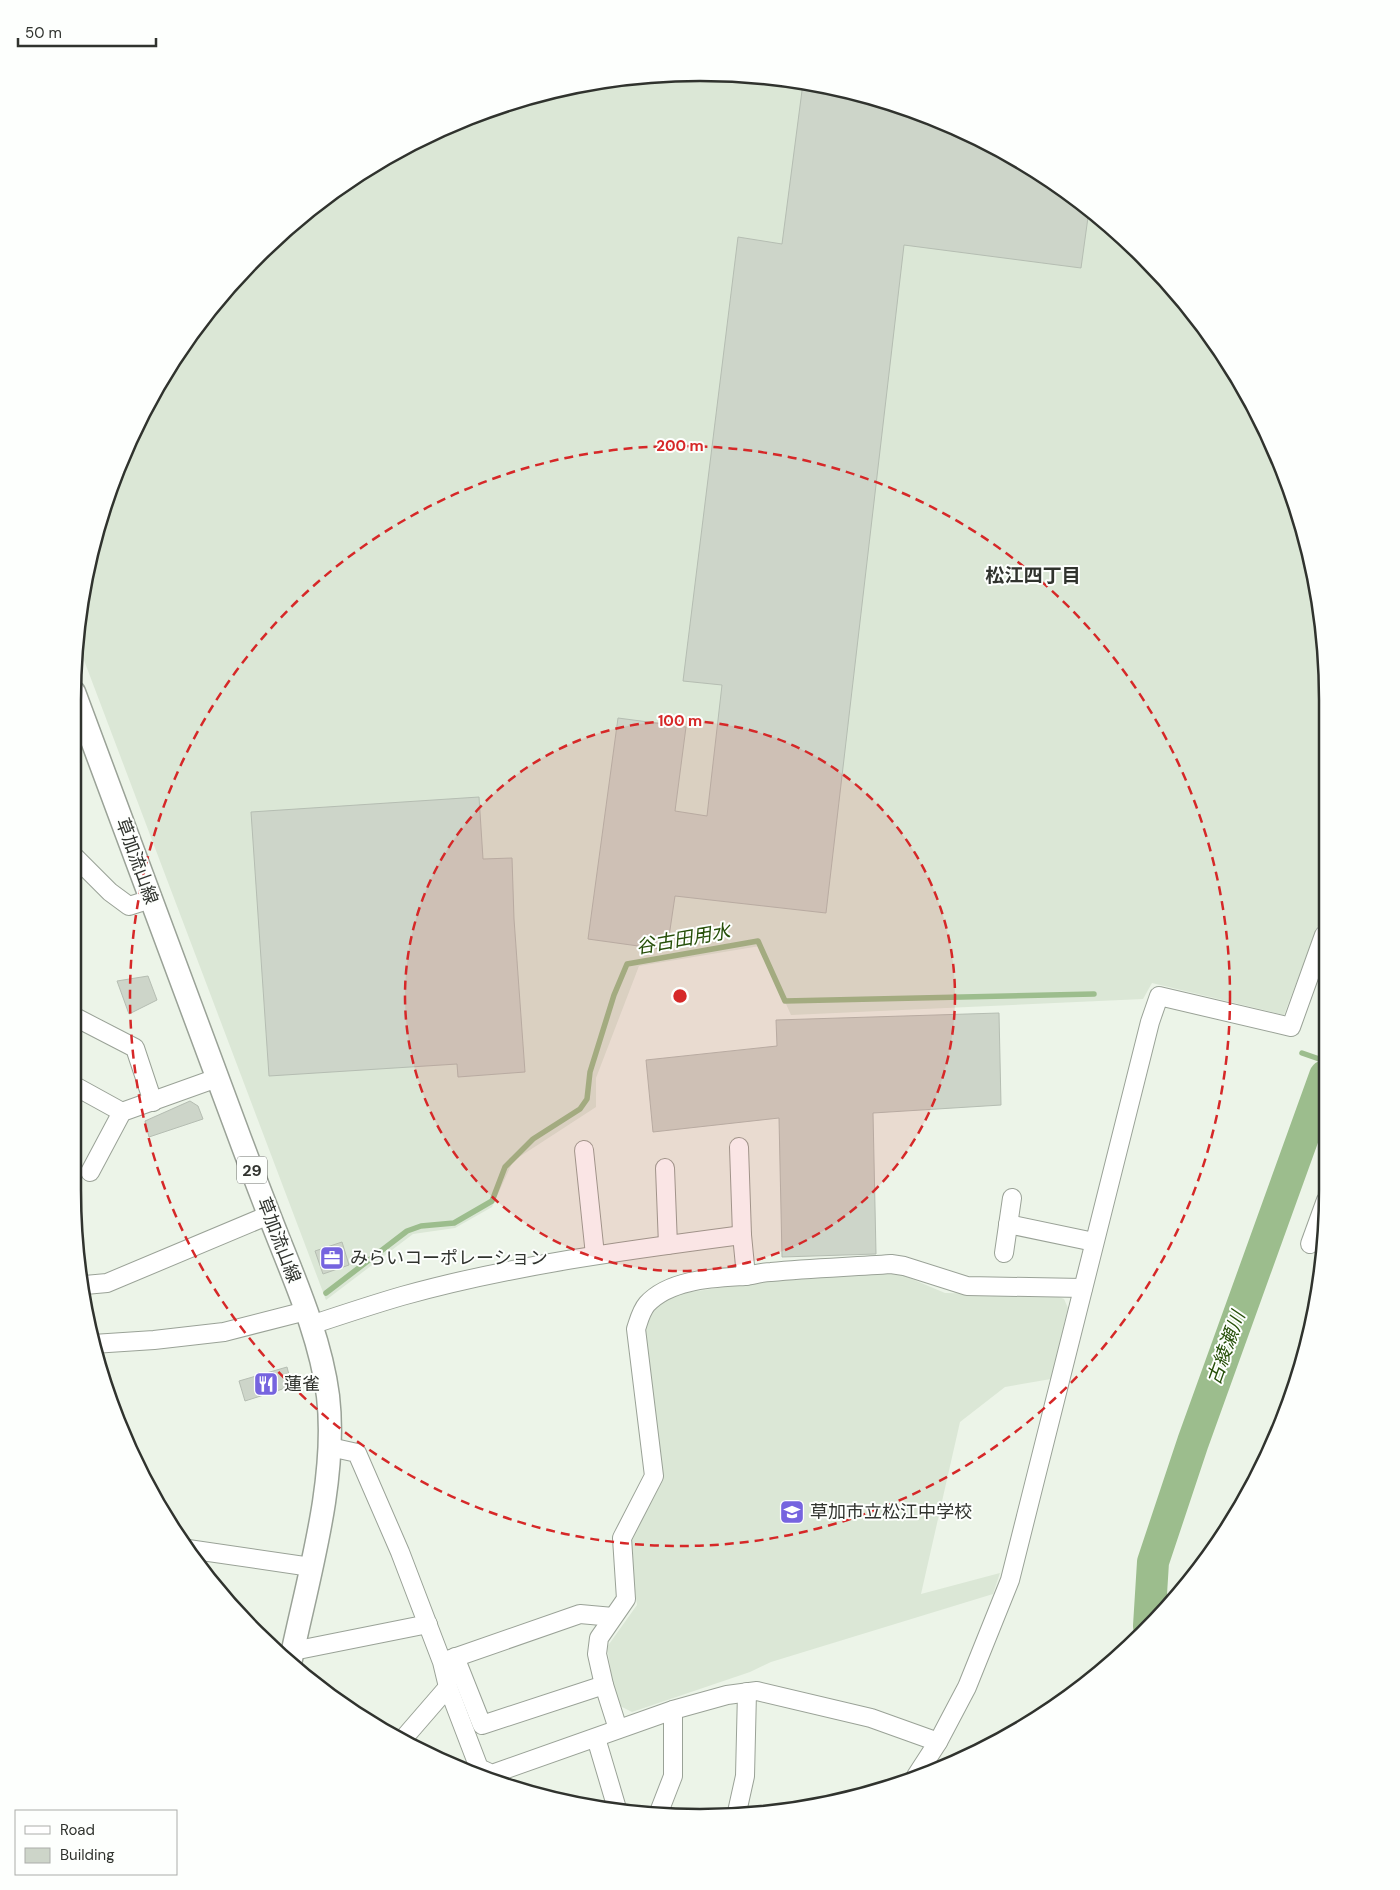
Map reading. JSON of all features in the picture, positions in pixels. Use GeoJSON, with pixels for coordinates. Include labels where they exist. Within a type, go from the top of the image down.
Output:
{"type":"FeatureCollection","features":[{"type":"Feature","properties":{"kind":"main road","name":"草加流山線"},"geometry":{"type":"LineString","coordinates":[[81,711],[216,1078],[308,1318],[322,1364],[328,1396],[330,1448],[324,1502],[293,1655]]}},
{"type":"Feature","properties":{"kind":"street"},"geometry":{"type":"LineString","coordinates":[[81,864],[110,892],[129,906],[151,899]]}},
{"type":"Feature","properties":{"kind":"street"},"geometry":{"type":"LineString","coordinates":[[921,1768],[938,1742],[967,1687],[1010,1580],[1147,1032],[1159,996],[1291,1027],[1319,950]]}},
{"type":"Feature","properties":{"kind":"street"},"geometry":{"type":"LineString","coordinates":[[81,1020],[135,1048],[153,1102]]}},
{"type":"Feature","properties":{"kind":"street"},"geometry":{"type":"LineString","coordinates":[[90,1172],[122,1112],[216,1078]]}},
{"type":"Feature","properties":{"kind":"street"},"geometry":{"type":"LineString","coordinates":[[81,1090],[122,1112]]}},
{"type":"Feature","properties":{"kind":"street"},"geometry":{"type":"LineString","coordinates":[[739,1147],[742,1235],[746,1276]]}},
{"type":"Feature","properties":{"kind":"street"},"geometry":{"type":"LineString","coordinates":[[584,1150],[595,1255]]}},
{"type":"Feature","properties":{"kind":"street"},"geometry":{"type":"LineString","coordinates":[[665,1168],[668,1245]]}},
{"type":"Feature","properties":{"kind":"street"},"geometry":{"type":"LineString","coordinates":[[1004,1253],[1012,1198]]}},
{"type":"Feature","properties":{"kind":"street"},"geometry":{"type":"LineString","coordinates":[[89,1285],[107,1283],[269,1215]]}},
{"type":"Feature","properties":{"kind":"street"},"geometry":{"type":"LineString","coordinates":[[1008,1224],[1094,1242]]}},
{"type":"Feature","properties":{"kind":"street"},"geometry":{"type":"LineString","coordinates":[[1310,1244],[1317,1224]]}},
{"type":"Feature","properties":{"kind":"street"},"geometry":{"type":"LineString","coordinates":[[100,1343],[181,1338],[308,1318],[468,1280],[595,1255],[742,1235]]}},
{"type":"Feature","properties":{"kind":"street"},"geometry":{"type":"LineString","coordinates":[[618,1728],[604,1685],[597,1654],[599,1638],[626,1599],[622,1538],[654,1476],[636,1329],[640,1316],[648,1304],[672,1288],[704,1278],[890,1264],[904,1266],[968,1286],[1083,1288]]}},
{"type":"Feature","properties":{"kind":"street"},"geometry":{"type":"LineString","coordinates":[[330,1448],[358,1453],[428,1624],[449,1660],[482,1725],[604,1685]]}},
{"type":"Feature","properties":{"kind":"street"},"geometry":{"type":"LineString","coordinates":[[197,1550],[311,1567]]}},
{"type":"Feature","properties":{"kind":"street"},"geometry":{"type":"LineString","coordinates":[[449,1660],[580,1614],[613,1617]]}},
{"type":"Feature","properties":{"kind":"street"},"geometry":{"type":"LineString","coordinates":[[295,1657],[428,1624]]}},
{"type":"Feature","properties":{"kind":"street"},"geometry":{"type":"LineString","coordinates":[[449,1660],[448,1687],[479,1768]]}},
{"type":"Feature","properties":{"kind":"street"},"geometry":{"type":"LineString","coordinates":[[406,1734],[448,1687]]}},
{"type":"Feature","properties":{"kind":"street"},"geometry":{"type":"LineString","coordinates":[[494,1773],[673,1710],[727,1694],[757,1691],[871,1718],[938,1742]]}},
{"type":"Feature","properties":{"kind":"street"},"geometry":{"type":"LineString","coordinates":[[738,1807],[745,1776],[747,1692]]}},
{"type":"Feature","properties":{"kind":"street"},"geometry":{"type":"LineString","coordinates":[[661,1807],[673,1776],[673,1710]]}},
{"type":"Feature","properties":{"kind":"street"},"geometry":{"type":"LineString","coordinates":[[596,1738],[615,1802]]}},
{"type":"Feature","properties":{"kind":"shaded area"},"geometry":{"type":"Polygon","coordinates":[[[700,81],[781,87],[821,93],[899,114],[937,128],[1009,164],[1077,209],[1108,235],[1138,262],[1191,323],[1236,391],[1255,426],[1272,463],[1286,501],[1307,579],[1317,660],[1319,700],[1319,923],[1284,1015],[1152,983],[1143,999],[791,1015],[760,946],[639,966],[596,1078],[596,1107],[513,1161],[492,1207],[455,1228],[413,1234],[326,1300],[83,658],[93,579],[102,540],[128,463],[164,391],[209,323],[235,292],[262,262],[323,209],[391,164],[426,145],[463,128],[540,102],[579,93],[660,83],[700,81]]]}},
{"type":"Feature","properties":{"kind":"shaded area","name":"草加市立松江中学校"},"geometry":{"type":"Polygon","coordinates":[[[880,1273],[900,1274],[945,1293],[1054,1295],[1064,1299],[1068,1308],[1051,1379],[1005,1387],[960,1422],[921,1594],[1000,1573],[993,1594],[771,1662],[750,1672],[632,1712],[616,1704],[607,1647],[637,1605],[628,1541],[661,1482],[644,1330],[650,1316],[658,1305],[668,1298],[684,1293],[765,1281],[880,1273]]]}},
{"type":"Feature","properties":{"kind":"building"},"geometry":{"type":"Polygon","coordinates":[[[802,90],[860,102],[937,128],[1009,164],[1044,186],[1088,218],[1081,268],[904,245],[826,913],[675,896],[667,950],[588,939],[618,718],[686,727],[675,811],[707,816],[722,685],[683,681],[738,237],[782,244],[802,90]]]}},
{"type":"Feature","properties":{"kind":"building"},"geometry":{"type":"Polygon","coordinates":[[[479,797],[483,859],[512,858],[514,919],[525,1072],[458,1077],[457,1064],[269,1076],[251,812],[479,797]]]}},
{"type":"Feature","properties":{"kind":"building"},"geometry":{"type":"Polygon","coordinates":[[[148,976],[157,1000],[129,1014],[117,981],[148,976]]]}},
{"type":"Feature","properties":{"kind":"building"},"geometry":{"type":"Polygon","coordinates":[[[999,1013],[1001,1105],[873,1113],[876,1254],[782,1257],[779,1118],[653,1132],[646,1060],[777,1046],[776,1020],[999,1013]]]}},
{"type":"Feature","properties":{"kind":"building"},"geometry":{"type":"Polygon","coordinates":[[[190,1101],[198,1106],[203,1119],[149,1137],[145,1121],[190,1101]]]}},
{"type":"Feature","properties":{"kind":"building"},"geometry":{"type":"Polygon","coordinates":[[[342,1242],[349,1265],[323,1274],[315,1251],[342,1242]]]}},
{"type":"Feature","properties":{"kind":"building"},"geometry":{"type":"Polygon","coordinates":[[[287,1367],[292,1386],[245,1401],[239,1381],[287,1367]]]}},
{"type":"Feature","properties":{"kind":"waterway","name":"谷古田用水"},"geometry":{"type":"LineString","coordinates":[[326,1293],[407,1231],[421,1226],[454,1223],[492,1201],[505,1167],[533,1139],[580,1109],[587,1099],[590,1072],[614,995],[627,964],[758,941],[785,1001],[1094,994]]}},
{"type":"Feature","properties":{"kind":"waterway","name":"谷古田用水"},"geometry":{"type":"LineString","coordinates":[[1302,1053],[1319,1059]]}},
{"type":"Feature","properties":{"kind":"waterway","name":"古綾瀬川"},"geometry":{"type":"LineString","coordinates":[[1150,1615],[1153,1562],[1193,1442],[1319,1093]]}},
{"type":"Feature","properties":{"kind":"place","name":"みらいコーポレーション"},"geometry":{"type":"Point","coordinates":[332,1258]}},
{"type":"Feature","properties":{"kind":"place","name":"蓮雀"},"geometry":{"type":"Point","coordinates":[266,1384]}},
{"type":"Feature","properties":{"kind":"place","name":"草加市立松江中学校"},"geometry":{"type":"Point","coordinates":[792,1512]}},
{"type":"Feature","properties":{"kind":"district","name":"松江四丁目"},"geometry":{"type":"Point","coordinates":[1033,575]}}]}
